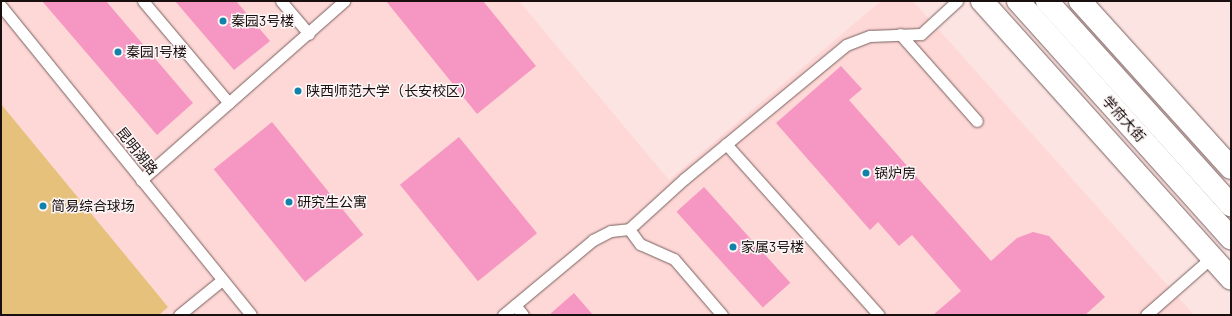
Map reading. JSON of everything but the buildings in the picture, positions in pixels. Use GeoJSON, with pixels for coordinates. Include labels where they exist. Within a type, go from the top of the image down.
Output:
{"type":"FeatureCollection","features":[{"type":"Feature","properties":{"kind":"street"},"geometry":{"type":"LineString","coordinates":[[982,1],[1231,279]]}},
{"type":"Feature","properties":{"kind":"street","name":"学府大街"},"geometry":{"type":"LineString","coordinates":[[1018,1],[1231,238]]}},
{"type":"Feature","properties":{"kind":"street","name":"学府大街"},"geometry":{"type":"LineString","coordinates":[[1047,1],[1231,205]]}},
{"type":"Feature","properties":{"kind":"street"},"geometry":{"type":"LineString","coordinates":[[1080,1],[1231,168]]}},
{"type":"Feature","properties":{"kind":"lane"},"geometry":{"type":"LineString","coordinates":[[143,1],[229,103]]}},
{"type":"Feature","properties":{"kind":"lane"},"geometry":{"type":"LineString","coordinates":[[281,1],[309,34]]}},
{"type":"Feature","properties":{"kind":"lane"},"geometry":{"type":"LineString","coordinates":[[142,180],[309,34],[344,1]]}},
{"type":"Feature","properties":{"kind":"lane"},"geometry":{"type":"LineString","coordinates":[[503,315],[593,240],[612,231],[629,228],[726,144],[846,45],[870,36],[921,34],[958,1]]}},
{"type":"Feature","properties":{"kind":"lane","name":"昆明湖路"},"geometry":{"type":"LineString","coordinates":[[1,6],[251,315]]}},
{"type":"Feature","properties":{"kind":"lane"},"geometry":{"type":"LineString","coordinates":[[900,34],[978,121]]}},
{"type":"Feature","properties":{"kind":"lane"},"geometry":{"type":"LineString","coordinates":[[726,144],[879,315]]}},
{"type":"Feature","properties":{"kind":"lane"},"geometry":{"type":"LineString","coordinates":[[629,228],[640,244],[674,259],[722,315]]}},
{"type":"Feature","properties":{"kind":"lane"},"geometry":{"type":"LineString","coordinates":[[1146,315],[1212,257]]}},
{"type":"Feature","properties":{"kind":"lane"},"geometry":{"type":"LineString","coordinates":[[179,315],[222,280]]}},
{"type":"Feature","properties":{"kind":"lane"},"geometry":{"type":"LineString","coordinates":[[515,305],[523,315]]}},
{"type":"Feature","properties":{"kind":"shaded area","name":"陕西师范大学（长安校区）"},"geometry":{"type":"Polygon","coordinates":[[[1,1],[519,1],[669,180],[881,1],[913,1],[1194,315],[1,315],[1,1]]]}},
{"type":"Feature","properties":{"kind":"shaded area","name":"简易综合球场"},"geometry":{"type":"Polygon","coordinates":[[[1,104],[168,307],[159,315],[1,315],[1,104]]]}},
{"type":"Feature","properties":{"kind":"place","name":"秦园3号楼"},"geometry":{"type":"Point","coordinates":[223,21]}},
{"type":"Feature","properties":{"kind":"place","name":"秦园1号楼"},"geometry":{"type":"Point","coordinates":[118,52]}},
{"type":"Feature","properties":{"kind":"place","name":"陕西师范大学（长安校区）"},"geometry":{"type":"Point","coordinates":[298,91]}},
{"type":"Feature","properties":{"kind":"place","name":"锅炉房"},"geometry":{"type":"Point","coordinates":[866,173]}},
{"type":"Feature","properties":{"kind":"place","name":"研究生公寓"},"geometry":{"type":"Point","coordinates":[289,202]}},
{"type":"Feature","properties":{"kind":"place","name":"简易综合球场"},"geometry":{"type":"Point","coordinates":[43,206]}},
{"type":"Feature","properties":{"kind":"place","name":"家属3号楼"},"geometry":{"type":"Point","coordinates":[733,247]}}]}
